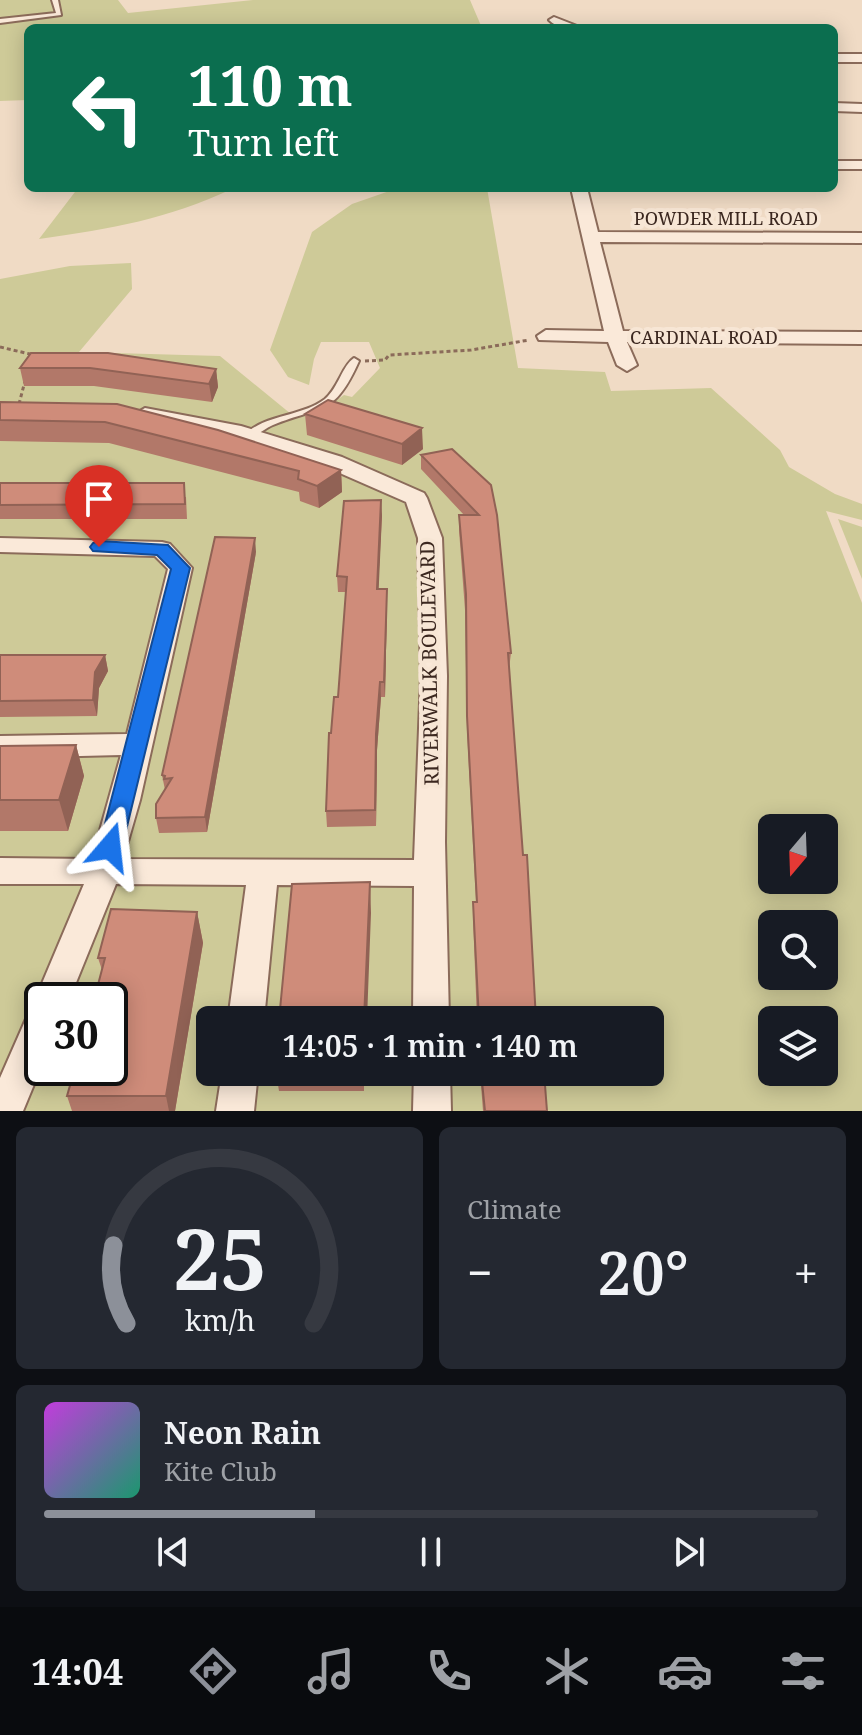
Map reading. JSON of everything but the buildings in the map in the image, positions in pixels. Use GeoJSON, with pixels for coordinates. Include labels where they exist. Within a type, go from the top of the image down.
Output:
{"type":"FeatureCollection","features":[{"type":"Feature","properties":{"kind":"street"},"geometry":{"type":"LineString","coordinates":[[554,20],[564,24]]}},
{"type":"Feature","properties":{"kind":"street"},"geometry":{"type":"LineString","coordinates":[[838,58],[862,58]]}},
{"type":"Feature","properties":{"kind":"street"},"geometry":{"type":"LineString","coordinates":[[838,107],[862,108]]}},
{"type":"Feature","properties":{"kind":"street"},"geometry":{"type":"LineString","coordinates":[[838,165],[862,165]]}},
{"type":"Feature","properties":{"kind":"street"},"geometry":{"type":"LineString","coordinates":[[580,192],[616,337],[627,365]]}},
{"type":"Feature","properties":{"kind":"street","name":"POWDER MILL ROAD"},"geometry":{"type":"LineString","coordinates":[[591,237],[862,238]]}},
{"type":"Feature","properties":{"kind":"street","name":"CARDINAL ROAD"},"geometry":{"type":"LineString","coordinates":[[546,336],[856,338]]}},
{"type":"Feature","properties":{"kind":"street"},"geometry":{"type":"LineString","coordinates":[[856,338],[862,359]]}},
{"type":"Feature","properties":{"kind":"street","name":"RIVERWALK BOULEVARD"},"geometry":{"type":"LineString","coordinates":[[120,409],[249,435],[334,462],[416,498],[430,538],[434,676],[431,1006]]}},
{"type":"Feature","properties":{"kind":"street"},"geometry":{"type":"LineString","coordinates":[[0,545],[162,549],[180,568],[138,744],[93,906],[60,982]]}},
{"type":"Feature","properties":{"kind":"street"},"geometry":{"type":"LineString","coordinates":[[0,747],[138,744]]}},
{"type":"Feature","properties":{"kind":"street"},"geometry":{"type":"LineString","coordinates":[[0,871],[430,873]]}},
{"type":"Feature","properties":{"kind":"street"},"geometry":{"type":"LineString","coordinates":[[248,1006],[263,872]]}},
{"type":"Feature","properties":{"kind":"street"},"geometry":{"type":"LineString","coordinates":[[4,1111],[24,1065]]}},
{"type":"Feature","properties":{"kind":"street"},"geometry":{"type":"LineString","coordinates":[[235,1111],[238,1086]]}},
{"type":"Feature","properties":{"kind":"street"},"geometry":{"type":"LineString","coordinates":[[432,1086],[432,1111]]}},
{"type":"Feature","properties":{"kind":"lane"},"geometry":{"type":"LineString","coordinates":[[0,21],[59,14],[55,0]]}},
{"type":"Feature","properties":{"kind":"lane"},"geometry":{"type":"LineString","coordinates":[[249,435],[273,419],[307,412],[326,403],[338,393],[354,361]]}},
{"type":"Feature","properties":{"kind":"path"},"geometry":{"type":"LineString","coordinates":[[354,361],[385,360],[389,355],[503,346],[546,336]]}},
{"type":"Feature","properties":{"kind":"path"},"geometry":{"type":"LineString","coordinates":[[0,347],[30,354],[28,365]]}},
{"type":"Feature","properties":{"kind":"path"},"geometry":{"type":"LineString","coordinates":[[19,404],[26,376]]}},
{"type":"Feature","properties":{"kind":"shaded area"},"geometry":{"type":"Polygon","coordinates":[[[0,0],[118,0],[128,13],[253,0],[470,0],[480,24],[24,24],[24,100],[0,101],[0,0]]]}},
{"type":"Feature","properties":{"kind":"shaded area"},"geometry":{"type":"Polygon","coordinates":[[[75,192],[225,192],[139,221],[39,239],[75,192]]]}},
{"type":"Feature","properties":{"kind":"shaded area"},"geometry":{"type":"Polygon","coordinates":[[[386,192],[488,192],[518,368],[605,372],[611,391],[711,388],[780,450],[789,467],[835,494],[862,504],[862,520],[826,511],[862,603],[862,1111],[0,1111],[0,279],[70,266],[131,263],[132,289],[79,352],[220,356],[291,414],[307,414],[326,407],[344,395],[352,397],[380,368],[369,342],[321,342],[309,385],[288,377],[270,350],[312,232],[352,204],[386,192]]]}},
{"type":"Feature","properties":{"kind":"shaded area"},"geometry":{"type":"Polygon","coordinates":[[[838,519],[862,527],[862,579],[838,519]]]}},
{"type":"Feature","properties":{"kind":"route"},"geometry":{"type":"LineString","coordinates":[[99,547],[162,549],[180,568],[125,800],[110,847]]}}]}
